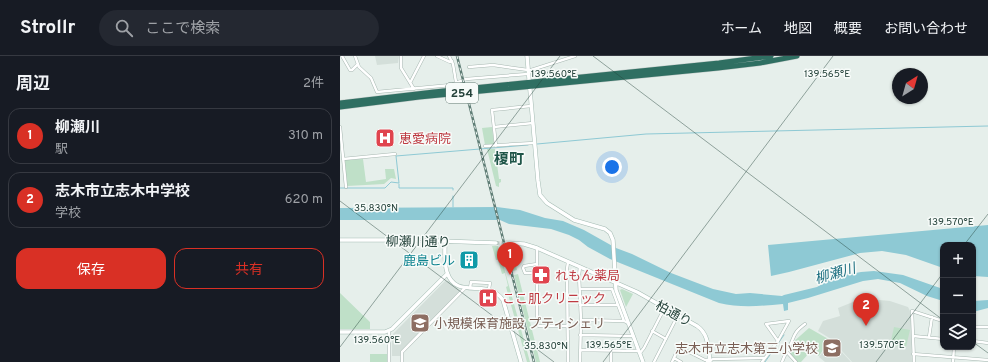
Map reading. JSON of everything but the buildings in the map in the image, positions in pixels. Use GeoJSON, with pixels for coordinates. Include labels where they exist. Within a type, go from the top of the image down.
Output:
{"type":"FeatureCollection","features":[{"type":"Feature","properties":{"kind":"highway","name":"254"},"geometry":{"type":"LineString","coordinates":[[340,107],[771,56]]}},
{"type":"Feature","properties":{"kind":"highway","name":"254"},"geometry":{"type":"LineString","coordinates":[[340,102],[732,66],[797,56]]}},
{"type":"Feature","properties":{"kind":"street"},"geometry":{"type":"LineString","coordinates":[[342,56],[350,70],[352,70],[358,63]]}},
{"type":"Feature","properties":{"kind":"street"},"geometry":{"type":"LineString","coordinates":[[355,56],[359,67],[371,78],[377,92],[451,85],[466,79],[528,72],[575,56]]}},
{"type":"Feature","properties":{"kind":"street"},"geometry":{"type":"LineString","coordinates":[[401,56],[401,68],[414,89]]}},
{"type":"Feature","properties":{"kind":"street"},"geometry":{"type":"LineString","coordinates":[[410,83],[424,56]]}},
{"type":"Feature","properties":{"kind":"street"},"geometry":{"type":"LineString","coordinates":[[436,56],[452,62]]}},
{"type":"Feature","properties":{"kind":"street"},"geometry":{"type":"LineString","coordinates":[[449,56],[452,62],[456,82]]}},
{"type":"Feature","properties":{"kind":"street"},"geometry":{"type":"LineString","coordinates":[[527,56],[540,195],[544,200],[574,220],[605,229],[610,233],[613,242],[618,297],[626,322]]}},
{"type":"Feature","properties":{"kind":"street"},"geometry":{"type":"LineString","coordinates":[[560,56],[561,61]]}},
{"type":"Feature","properties":{"kind":"street"},"geometry":{"type":"LineString","coordinates":[[469,67],[493,65],[528,72]]}},
{"type":"Feature","properties":{"kind":"street"},"geometry":{"type":"LineString","coordinates":[[496,146],[492,110],[531,106]]}},
{"type":"Feature","properties":{"kind":"street"},"geometry":{"type":"LineString","coordinates":[[494,127],[533,123]]}},
{"type":"Feature","properties":{"kind":"street"},"geometry":{"type":"LineString","coordinates":[[340,128],[346,187]]}},
{"type":"Feature","properties":{"kind":"street"},"geometry":{"type":"LineString","coordinates":[[485,146],[534,142]]}},
{"type":"Feature","properties":{"kind":"street"},"geometry":{"type":"LineString","coordinates":[[343,159],[395,154]]}},
{"type":"Feature","properties":{"kind":"street","name":"柳瀬川通り"},"geometry":{"type":"LineString","coordinates":[[340,240],[496,243]]}},
{"type":"Feature","properties":{"kind":"street"},"geometry":{"type":"LineString","coordinates":[[445,241],[445,266],[447,274],[454,283],[470,289],[489,289],[500,296],[506,305],[522,362]]}},
{"type":"Feature","properties":{"kind":"street"},"geometry":{"type":"LineString","coordinates":[[506,243],[524,244],[537,248],[616,283]]}},
{"type":"Feature","properties":{"kind":"street"},"geometry":{"type":"LineString","coordinates":[[537,248],[537,325],[567,326]]}},
{"type":"Feature","properties":{"kind":"street"},"geometry":{"type":"LineString","coordinates":[[568,262],[568,362]]}},
{"type":"Feature","properties":{"kind":"street"},"geometry":{"type":"LineString","coordinates":[[536,264],[524,266],[523,268],[525,274],[537,273]]}},
{"type":"Feature","properties":{"kind":"street"},"geometry":{"type":"LineString","coordinates":[[580,267],[580,362]]}},
{"type":"Feature","properties":{"kind":"street"},"geometry":{"type":"LineString","coordinates":[[340,332],[389,331],[395,327],[447,274]]}},
{"type":"Feature","properties":{"kind":"street"},"geometry":{"type":"LineString","coordinates":[[470,289],[471,282],[490,283],[489,289]]}},
{"type":"Feature","properties":{"kind":"street","name":"柏通り"},"geometry":{"type":"LineString","coordinates":[[616,283],[636,292],[704,331],[708,343],[709,362]]}},
{"type":"Feature","properties":{"kind":"street"},"geometry":{"type":"LineString","coordinates":[[402,362],[402,352],[465,288]]}},
{"type":"Feature","properties":{"kind":"street"},"geometry":{"type":"LineString","coordinates":[[580,289],[612,289],[643,362]]}},
{"type":"Feature","properties":{"kind":"street"},"geometry":{"type":"LineString","coordinates":[[500,306],[506,305]]}},
{"type":"Feature","properties":{"kind":"street"},"geometry":{"type":"LineString","coordinates":[[580,305],[618,306]]}},
{"type":"Feature","properties":{"kind":"street"},"geometry":{"type":"LineString","coordinates":[[580,350],[639,352],[644,348],[665,308]]}},
{"type":"Feature","properties":{"kind":"street"},"geometry":{"type":"LineString","coordinates":[[914,362],[912,311],[940,320]]}},
{"type":"Feature","properties":{"kind":"street"},"geometry":{"type":"LineString","coordinates":[[654,362],[678,315]]}},
{"type":"Feature","properties":{"kind":"street"},"geometry":{"type":"LineString","coordinates":[[929,337],[932,317]]}},
{"type":"Feature","properties":{"kind":"street"},"geometry":{"type":"LineString","coordinates":[[581,320],[626,322]]}},
{"type":"Feature","properties":{"kind":"street"},"geometry":{"type":"LineString","coordinates":[[762,362],[778,341],[789,322],[766,324],[778,341]]}},
{"type":"Feature","properties":{"kind":"street"},"geometry":{"type":"LineString","coordinates":[[782,362],[794,333],[805,324]]}},
{"type":"Feature","properties":{"kind":"street"},"geometry":{"type":"LineString","coordinates":[[976,327],[988,328]]}},
{"type":"Feature","properties":{"kind":"street"},"geometry":{"type":"LineString","coordinates":[[389,331],[389,362]]}},
{"type":"Feature","properties":{"kind":"street"},"geometry":{"type":"LineString","coordinates":[[652,331],[666,338]]}},
{"type":"Feature","properties":{"kind":"street"},"geometry":{"type":"LineString","coordinates":[[580,335],[633,336]]}},
{"type":"Feature","properties":{"kind":"street"},"geometry":{"type":"LineString","coordinates":[[913,336],[940,339]]}},
{"type":"Feature","properties":{"kind":"street"},"geometry":{"type":"LineString","coordinates":[[976,341],[988,342]]}},
{"type":"Feature","properties":{"kind":"street"},"geometry":{"type":"LineString","coordinates":[[672,362],[679,347],[709,362],[713,359],[765,358]]}},
{"type":"Feature","properties":{"kind":"street"},"geometry":{"type":"LineString","coordinates":[[611,350],[611,362]]}},
{"type":"Feature","properties":{"kind":"street"},"geometry":{"type":"LineString","coordinates":[[953,362],[954,350]]}},
{"type":"Feature","properties":{"kind":"street"},"geometry":{"type":"LineString","coordinates":[[786,351],[796,362]]}},
{"type":"Feature","properties":{"kind":"street"},"geometry":{"type":"LineString","coordinates":[[913,354],[988,360]]}},
{"type":"Feature","properties":{"kind":"street"},"geometry":{"type":"LineString","coordinates":[[674,358],[681,362]]}},
{"type":"Feature","properties":{"kind":"shaded area"},"geometry":{"type":"Polygon","coordinates":[[[375,56],[399,56],[398,63],[377,65],[375,56]]]}},
{"type":"Feature","properties":{"kind":"shaded area"},"geometry":{"type":"Polygon","coordinates":[[[445,281],[449,281],[461,291],[401,352],[401,356],[392,356],[392,335],[445,281]]]}},
{"type":"Feature","properties":{"kind":"shaded area"},"geometry":{"type":"Polygon","coordinates":[[[869,299],[890,301],[908,307],[911,320],[912,362],[852,362],[831,339],[818,331],[823,321],[840,316],[838,308],[858,300],[869,299]]]}},
{"type":"Feature","properties":{"kind":"shaded area","name":"志木市立志木第三小学校"},"geometry":{"type":"Polygon","coordinates":[[[831,340],[851,362],[825,362],[819,357],[831,340]]]}},
{"type":"Feature","properties":{"kind":"green space"},"geometry":{"type":"Polygon","coordinates":[[[492,127],[494,144],[485,145],[482,128],[492,127]]]}},
{"type":"Feature","properties":{"kind":"green space"},"geometry":{"type":"Polygon","coordinates":[[[487,149],[495,149],[499,179],[501,179],[499,187],[496,186],[487,149]]]}},
{"type":"Feature","properties":{"kind":"green space"},"geometry":{"type":"Polygon","coordinates":[[[363,159],[366,182],[386,179],[385,169],[394,169],[396,179],[391,178],[384,184],[347,186],[345,160],[363,159]]]}},
{"type":"Feature","properties":{"kind":"green space"},"geometry":{"type":"Polygon","coordinates":[[[492,246],[498,246],[530,362],[527,362],[506,287],[508,286],[505,273],[502,274],[492,246]]]}},
{"type":"Feature","properties":{"kind":"green space"},"geometry":{"type":"Polygon","coordinates":[[[511,246],[517,270],[513,271],[507,247],[511,246]]]}},
{"type":"Feature","properties":{"kind":"green space"},"geometry":{"type":"Polygon","coordinates":[[[518,274],[540,362],[536,362],[514,275],[518,274]]]}},
{"type":"Feature","properties":{"kind":"green space"},"geometry":{"type":"Polygon","coordinates":[[[622,289],[633,294],[626,307],[620,290],[622,289]]]}},
{"type":"Feature","properties":{"kind":"green space"},"geometry":{"type":"Polygon","coordinates":[[[340,293],[370,322],[370,329],[340,329],[340,293]]]}},
{"type":"Feature","properties":{"kind":"green space"},"geometry":{"type":"Polygon","coordinates":[[[894,327],[910,330],[906,347],[890,345],[894,327]]]}},
{"type":"Feature","properties":{"kind":"green space"},"geometry":{"type":"Polygon","coordinates":[[[809,328],[830,340],[819,356],[811,351],[801,362],[797,362],[789,352],[792,343],[809,328]]]}},
{"type":"Feature","properties":{"kind":"green space"},"geometry":{"type":"Polygon","coordinates":[[[370,354],[387,354],[387,362],[370,362],[370,354]]]}},
{"type":"Feature","properties":{"kind":"water"},"geometry":{"type":"Polygon","coordinates":[[[497,207],[520,210],[545,218],[563,221],[584,230],[616,248],[671,273],[713,289],[736,294],[750,293],[782,296],[817,287],[827,281],[845,275],[874,271],[903,275],[940,288],[940,300],[927,296],[900,283],[878,279],[863,281],[788,303],[788,310],[784,311],[783,304],[751,306],[727,305],[610,259],[588,247],[579,240],[551,229],[509,224],[500,220],[340,220],[340,208],[497,207]]]}},
{"type":"Feature","properties":{"kind":"water"},"geometry":{"type":"Polygon","coordinates":[[[988,225],[988,277],[976,276],[976,242],[940,242],[940,267],[906,255],[882,251],[860,253],[771,276],[768,245],[988,225]]]}},
{"type":"Feature","properties":{"kind":"water"},"geometry":{"type":"Polygon","coordinates":[[[988,300],[988,308],[976,311],[976,301],[988,300]]]}},
{"type":"Feature","properties":{"kind":"waterway"},"geometry":{"type":"LineString","coordinates":[[537,144],[646,134],[988,126]]}},
{"type":"Feature","properties":{"kind":"waterway"},"geometry":{"type":"LineString","coordinates":[[340,188],[385,188],[391,182],[399,183],[396,156],[528,145]]}},
{"type":"Feature","properties":{"kind":"waterway"},"geometry":{"type":"LineString","coordinates":[[399,184],[399,188],[453,188],[453,190]]}},
{"type":"Feature","properties":{"kind":"waterway"},"geometry":{"type":"LineString","coordinates":[[453,196],[453,207]]}},
{"type":"Feature","properties":{"kind":"waterway"},"geometry":{"type":"LineString","coordinates":[[765,362],[784,335]]}},
{"type":"Feature","properties":{"kind":"tunnel"},"geometry":{"type":"LineString","coordinates":[[496,243],[506,243]]}},
{"type":"Feature","properties":{"kind":"railway"},"geometry":{"type":"LineString","coordinates":[[457,56],[534,362]]}},
{"type":"Feature","properties":{"kind":"place","name":"恵愛病院"},"geometry":{"type":"Point","coordinates":[385,138]}},
{"type":"Feature","properties":{"kind":"place","name":"鹿島ビル"},"geometry":{"type":"Point","coordinates":[469,260]}},
{"type":"Feature","properties":{"kind":"place","name":"柳瀬川"},"geometry":{"type":"Point","coordinates":[510,275]}},
{"type":"Feature","properties":{"kind":"place","name":"れもん薬局"},"geometry":{"type":"Point","coordinates":[541,275]}},
{"type":"Feature","properties":{"kind":"place","name":"ここ肌クリニック"},"geometry":{"type":"Point","coordinates":[488,298]}},
{"type":"Feature","properties":{"kind":"place","name":"小規模保育施設 プティシェリ"},"geometry":{"type":"Point","coordinates":[420,323]}},
{"type":"Feature","properties":{"kind":"place","name":"志木市立志木中学校"},"geometry":{"type":"Point","coordinates":[866,326]}},
{"type":"Feature","properties":{"kind":"place","name":"志木市立志木第三小学校"},"geometry":{"type":"Point","coordinates":[832,348]}},
{"type":"Feature","properties":{"kind":"district","name":"榎町"},"geometry":{"type":"Point","coordinates":[509,159]}}]}
